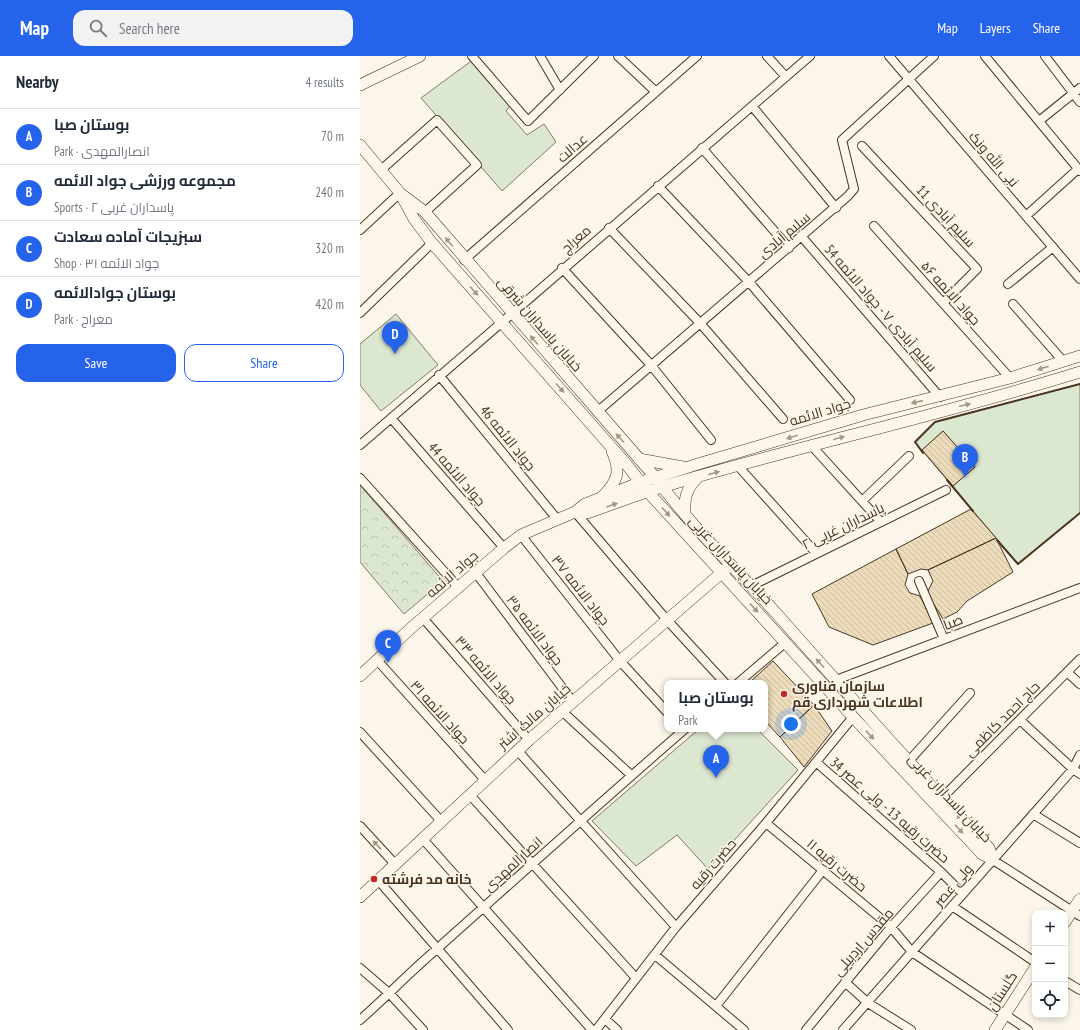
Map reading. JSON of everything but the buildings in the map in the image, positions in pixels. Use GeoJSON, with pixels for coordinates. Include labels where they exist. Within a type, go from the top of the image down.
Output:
{"type":"FeatureCollection","features":[{"type":"Feature","properties":{"kind":"street"},"geometry":{"type":"LineString","coordinates":[[360,85],[420,56]]}},
{"type":"Feature","properties":{"kind":"street"},"geometry":{"type":"LineString","coordinates":[[472,56],[528,121],[594,56]]}},
{"type":"Feature","properties":{"kind":"street"},"geometry":{"type":"LineString","coordinates":[[540,56],[560,90]]}},
{"type":"Feature","properties":{"kind":"street"},"geometry":{"type":"LineString","coordinates":[[618,56],[656,92]]}},
{"type":"Feature","properties":{"kind":"street","name":"عدالت"},"geometry":{"type":"LineString","coordinates":[[464,260],[697,56]]}},
{"type":"Feature","properties":{"kind":"street"},"geometry":{"type":"LineString","coordinates":[[767,56],[786,77]]}},
{"type":"Feature","properties":{"kind":"street","name":"معراج"},"geometry":{"type":"LineString","coordinates":[[360,444],[562,268],[810,56]]}},
{"type":"Feature","properties":{"kind":"street","name":"نبی الله ونک"},"geometry":{"type":"LineString","coordinates":[[889,56],[1080,279]]}},
{"type":"Feature","properties":{"kind":"street","name":"سلیم آبادی"},"geometry":{"type":"LineString","coordinates":[[597,412],[836,208],[854,189],[842,140],[934,56]]}},
{"type":"Feature","properties":{"kind":"street"},"geometry":{"type":"LineString","coordinates":[[985,56],[1079,170],[1026,216]]}},
{"type":"Feature","properties":{"kind":"street"},"geometry":{"type":"LineString","coordinates":[[1045,56],[1080,102]]}},
{"type":"Feature","properties":{"kind":"street"},"geometry":{"type":"LineString","coordinates":[[1039,121],[1080,88]]}},
{"type":"Feature","properties":{"kind":"street"},"geometry":{"type":"LineString","coordinates":[[752,106],[836,208]]}},
{"type":"Feature","properties":{"kind":"street"},"geometry":{"type":"LineString","coordinates":[[381,170],[437,120],[477,165],[424,212]]}},
{"type":"Feature","properties":{"kind":"street","name":"خیابان پاسداران شرقی"},"geometry":{"type":"LineString","coordinates":[[360,145],[400,193],[424,212],[464,260],[639,460],[656,477]]}},
{"type":"Feature","properties":{"kind":"street","name":"سلیم آبادی 11"},"geometry":{"type":"LineString","coordinates":[[862,146],[978,269],[943,304]]}},
{"type":"Feature","properties":{"kind":"street"},"geometry":{"type":"LineString","coordinates":[[702,148],[789,248]]}},
{"type":"Feature","properties":{"kind":"street"},"geometry":{"type":"LineString","coordinates":[[658,186],[749,282],[850,400]]}},
{"type":"Feature","properties":{"kind":"street"},"geometry":{"type":"LineString","coordinates":[[360,230],[400,193]]}},
{"type":"Feature","properties":{"kind":"street","name":"خیابان پاسداران شرقی"},"geometry":{"type":"LineString","coordinates":[[400,193],[414,220],[432,244],[608,443],[640,482]]}},
{"type":"Feature","properties":{"kind":"street","name":"جواد الائمه ۵۶"},"geometry":{"type":"LineString","coordinates":[[874,226],[1010,378]]}},
{"type":"Feature","properties":{"kind":"street"},"geometry":{"type":"LineString","coordinates":[[609,228],[700,323],[783,419]]}},
{"type":"Feature","properties":{"kind":"street","name":"سلیم آبادی ۷ - جواد الائمه 54"},"geometry":{"type":"LineString","coordinates":[[802,237],[940,397]]}},
{"type":"Feature","properties":{"kind":"street"},"geometry":{"type":"LineString","coordinates":[[360,313],[432,244]]}},
{"type":"Feature","properties":{"kind":"street"},"geometry":{"type":"LineString","coordinates":[[1008,284],[1052,247]]}},
{"type":"Feature","properties":{"kind":"street"},"geometry":{"type":"LineString","coordinates":[[562,268],[651,365],[711,440]]}},
{"type":"Feature","properties":{"kind":"street"},"geometry":{"type":"LineString","coordinates":[[1014,304],[1063,361]]}},
{"type":"Feature","properties":{"kind":"street","name":"جواد الائمه"},"geometry":{"type":"LineString","coordinates":[[360,676],[423,618],[504,548],[522,535],[557,518],[575,512],[585,504],[601,499],[640,482],[687,467],[863,415],[940,397],[1010,378],[1080,356]]}},
{"type":"Feature","properties":{"kind":"street","name":"جواد الائمه"},"geometry":{"type":"LineString","coordinates":[[575,512],[587,513],[663,487],[811,445],[1016,392],[1080,372]]}},
{"type":"Feature","properties":{"kind":"street","name":"جواد الائمه 46"},"geometry":{"type":"LineString","coordinates":[[440,375],[557,518]]}},
{"type":"Feature","properties":{"kind":"street","name":"جواد الائمه 44"},"geometry":{"type":"LineString","coordinates":[[391,418],[504,548]]}},
{"type":"Feature","properties":{"kind":"street"},"geometry":{"type":"LineString","coordinates":[[601,499],[613,486],[616,479],[617,470],[608,443]]}},
{"type":"Feature","properties":{"kind":"street"},"geometry":{"type":"LineString","coordinates":[[811,445],[881,522]]}},
{"type":"Feature","properties":{"kind":"street"},"geometry":{"type":"LineString","coordinates":[[862,501],[909,456]]}},
{"type":"Feature","properties":{"kind":"street"},"geometry":{"type":"LineString","coordinates":[[639,460],[687,467]]}},
{"type":"Feature","properties":{"kind":"street"},"geometry":{"type":"LineString","coordinates":[[738,466],[816,554]]}},
{"type":"Feature","properties":{"kind":"street","name":"خیابان پاسداران غربی"},"geometry":{"type":"LineString","coordinates":[[656,477],[685,515],[733,565],[908,762],[989,848],[993,860]]}},
{"type":"Feature","properties":{"kind":"street"},"geometry":{"type":"LineString","coordinates":[[685,515],[684,501],[686,491],[698,477]]}},
{"type":"Feature","properties":{"kind":"street"},"geometry":{"type":"LineString","coordinates":[[360,478],[459,588]]}},
{"type":"Feature","properties":{"kind":"street","name":"خیابان پاسداران غربی"},"geometry":{"type":"LineString","coordinates":[[640,482],[853,717],[982,854],[993,860]]}},
{"type":"Feature","properties":{"kind":"street","name":"پاسداران غربی ۲"},"geometry":{"type":"LineString","coordinates":[[751,586],[946,490]]}},
{"type":"Feature","properties":{"kind":"street"},"geometry":{"type":"LineString","coordinates":[[575,512],[667,620],[722,680]]}},
{"type":"Feature","properties":{"kind":"street","name":"جواد الائمه ۳۷"},"geometry":{"type":"LineString","coordinates":[[522,535],[620,661],[664,709]]}},
{"type":"Feature","properties":{"kind":"street","name":"خیابان مالک اشتر"},"geometry":{"type":"LineString","coordinates":[[360,897],[517,750],[563,712],[722,572],[733,565]]}},
{"type":"Feature","properties":{"kind":"street","name":"جواد الائمه ۳۵"},"geometry":{"type":"LineString","coordinates":[[476,573],[573,702]]}},
{"type":"Feature","properties":{"kind":"street"},"geometry":{"type":"LineString","coordinates":[[919,581],[944,639]]}},
{"type":"Feature","properties":{"kind":"street","name":"صبا"},"geometry":{"type":"LineString","coordinates":[[836,680],[1080,588]]}},
{"type":"Feature","properties":{"kind":"street","name":"جواد الائمه ۳۳"},"geometry":{"type":"LineString","coordinates":[[423,618],[529,740]]}},
{"type":"Feature","properties":{"kind":"street"},"geometry":{"type":"LineString","coordinates":[[742,680],[786,642]]}},
{"type":"Feature","properties":{"kind":"street","name":"حاج احمد کاظمی"},"geometry":{"type":"LineString","coordinates":[[942,798],[1068,672],[1080,658]]}},
{"type":"Feature","properties":{"kind":"street","name":"جواد الائمه ۳۱"},"geometry":{"type":"LineString","coordinates":[[377,660],[485,780]]}},
{"type":"Feature","properties":{"kind":"street"},"geometry":{"type":"LineString","coordinates":[[1068,672],[1080,684]]}},
{"type":"Feature","properties":{"kind":"street"},"geometry":{"type":"LineString","coordinates":[[908,762],[970,693]]}},
{"type":"Feature","properties":{"kind":"street"},"geometry":{"type":"LineString","coordinates":[[563,712],[631,775]]}},
{"type":"Feature","properties":{"kind":"street","name":"حضرت رقیه"},"geometry":{"type":"LineString","coordinates":[[596,1030],[676,927],[766,823],[853,717]]}},
{"type":"Feature","properties":{"kind":"street"},"geometry":{"type":"LineString","coordinates":[[1020,720],[1076,771]]}},
{"type":"Feature","properties":{"kind":"street"},"geometry":{"type":"LineString","coordinates":[[360,732],[441,820]]}},
{"type":"Feature","properties":{"kind":"street","name":"انصارالمهدی"},"geometry":{"type":"LineString","coordinates":[[360,1020],[390,994],[437,949],[532,866],[579,821],[681,732]]}},
{"type":"Feature","properties":{"kind":"street"},"geometry":{"type":"LineString","coordinates":[[517,750],[579,821],[676,927]]}},
{"type":"Feature","properties":{"kind":"street","name":"ولی عصر"},"geometry":{"type":"LineString","coordinates":[[843,1030],[1033,814],[1076,771],[1080,755]]}},
{"type":"Feature","properties":{"kind":"street","name":"حضرت رقیه 13 - ولی عصر 34"},"geometry":{"type":"LineString","coordinates":[[816,762],[941,872],[963,894]]}},
{"type":"Feature","properties":{"kind":"street"},"geometry":{"type":"LineString","coordinates":[[470,795],[502,833],[636,978]]}},
{"type":"Feature","properties":{"kind":"street"},"geometry":{"type":"LineString","coordinates":[[1033,814],[1080,843]]}},
{"type":"Feature","properties":{"kind":"street","name":"حضرت رقیه ۱۱"},"geometry":{"type":"LineString","coordinates":[[766,823],[891,927],[912,952],[1004,1016],[1028,1030]]}},
{"type":"Feature","properties":{"kind":"street"},"geometry":{"type":"LineString","coordinates":[[360,826],[395,864]]}},
{"type":"Feature","properties":{"kind":"street"},"geometry":{"type":"LineString","coordinates":[[422,838],[485,907],[592,1030]]}},
{"type":"Feature","properties":{"kind":"street"},"geometry":{"type":"LineString","coordinates":[[993,860],[1076,914],[1080,899]]}},
{"type":"Feature","properties":{"kind":"street"},"geometry":{"type":"LineString","coordinates":[[716,1006],[823,870]]}},
{"type":"Feature","properties":{"kind":"street","name":"مقدس اردبیلی"},"geometry":{"type":"LineString","coordinates":[[806,1030],[891,927],[941,872]]}},
{"type":"Feature","properties":{"kind":"street"},"geometry":{"type":"LineString","coordinates":[[378,880],[508,1030]]}},
{"type":"Feature","properties":{"kind":"street"},"geometry":{"type":"LineString","coordinates":[[952,906],[1032,960]]}},
{"type":"Feature","properties":{"kind":"street"},"geometry":{"type":"LineString","coordinates":[[655,954],[744,1030]]}},
{"type":"Feature","properties":{"kind":"street"},"geometry":{"type":"LineString","coordinates":[[360,968],[390,994],[423,1030]]}},
{"type":"Feature","properties":{"kind":"street","name":"گلستان"},"geometry":{"type":"LineString","coordinates":[[995,1030],[1032,973]]}},
{"type":"Feature","properties":{"kind":"street"},"geometry":{"type":"LineString","coordinates":[[845,982],[868,1002],[911,1030]]}},
{"type":"Feature","properties":{"kind":"street"},"geometry":{"type":"LineString","coordinates":[[1067,982],[1080,990]]}},
{"type":"Feature","properties":{"kind":"street"},"geometry":{"type":"LineString","coordinates":[[604,1019],[617,1030]]}},
{"type":"Feature","properties":{"kind":"green space"},"geometry":{"type":"Polygon","coordinates":[[[474,59],[512,103],[506,111],[527,135],[544,124],[556,142],[502,191],[421,98],[474,59]]]}},
{"type":"Feature","properties":{"kind":"green space"},"geometry":{"type":"Polygon","coordinates":[[[396,314],[438,365],[381,411],[360,385],[360,344],[396,314]]]}},
{"type":"Feature","properties":{"kind":"green space"},"geometry":{"type":"Polygon","coordinates":[[[1080,384],[1080,513],[1018,564],[915,442],[935,422],[1080,384]],[[943,431],[922,450],[953,486],[975,467],[943,431]]]}},
{"type":"Feature","properties":{"kind":"green space"},"geometry":{"type":"Polygon","coordinates":[[[360,485],[443,581],[404,614],[360,562],[360,485]]]}},
{"type":"Feature","properties":{"kind":"green space"},"geometry":{"type":"Polygon","coordinates":[[[696,732],[760,732],[798,770],[708,869],[677,835],[636,866],[592,821],[696,732]]]}},
{"type":"Feature","properties":{"kind":"wall"},"geometry":{"type":"LineString","coordinates":[[923,453],[915,442],[935,422],[1080,384]]}},
{"type":"Feature","properties":{"kind":"wall"},"geometry":{"type":"LineString","coordinates":[[947,480],[973,511]]}},
{"type":"Feature","properties":{"kind":"wall"},"geometry":{"type":"LineString","coordinates":[[997,540],[1018,564],[1080,513]]}},
{"type":"Feature","properties":{"kind":"place","name":"بوستان جوادالائمه"},"geometry":{"type":"Point","coordinates":[395,354]}},
{"type":"Feature","properties":{"kind":"place","name":"مجموعه ورزشی جواد الائمه"},"geometry":{"type":"Point","coordinates":[965,477]}},
{"type":"Feature","properties":{"kind":"place","name":"سبزیجات آماده سعادت"},"geometry":{"type":"Point","coordinates":[388,663]}},
{"type":"Feature","properties":{"kind":"place","name":"سازمان فناوری اطلاعات شهرداری قم"},"geometry":{"type":"Point","coordinates":[784,694]}},
{"type":"Feature","properties":{"kind":"place","name":"بوستان صبا"},"geometry":{"type":"Point","coordinates":[716,778]}},
{"type":"Feature","properties":{"kind":"place","name":"خانه مد فرشته"},"geometry":{"type":"Point","coordinates":[374,879]}}]}
